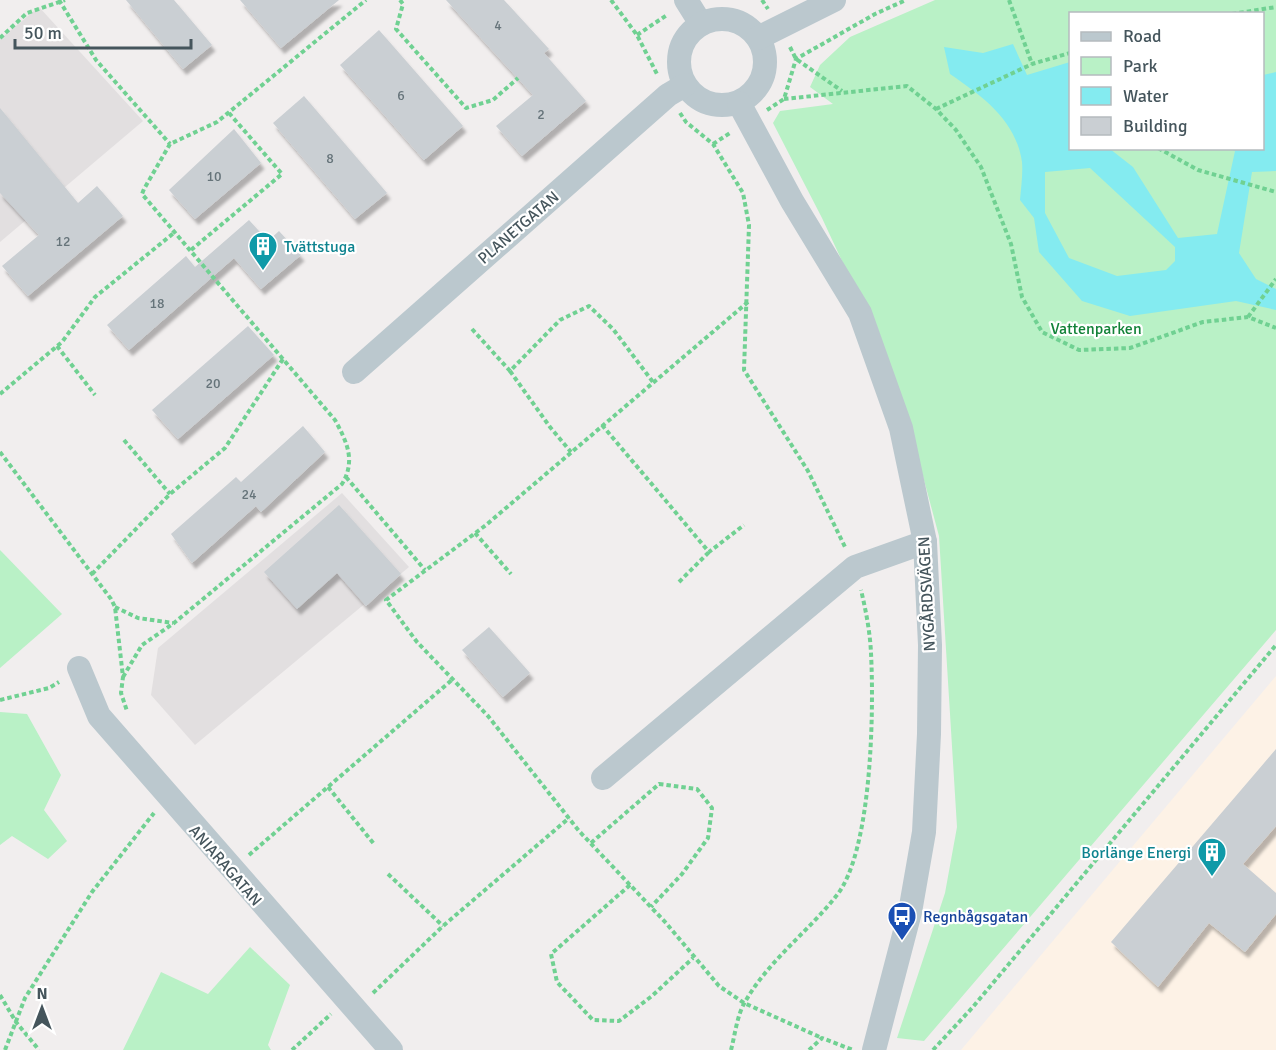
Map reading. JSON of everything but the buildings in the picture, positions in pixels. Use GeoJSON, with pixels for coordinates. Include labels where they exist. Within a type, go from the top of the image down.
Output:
{"type":"FeatureCollection","features":[{"type":"Feature","properties":{"kind":"street"},"geometry":{"type":"LineString","coordinates":[[758,38],[834,0]]}},
{"type":"Feature","properties":{"kind":"street"},"geometry":{"type":"LineString","coordinates":[[686,1],[701,24]]}},
{"type":"Feature","properties":{"kind":"street"},"geometry":{"type":"LineString","coordinates":[[726,19],[744,25],[758,38],[764,50],[764,75],[744,112],[714,105],[692,95],[679,72],[680,51],[690,32],[701,24],[726,19]]}},
{"type":"Feature","properties":{"kind":"street","name":"PLANETGATAN"},"geometry":{"type":"LineString","coordinates":[[354,372],[668,95],[685,85]]}},
{"type":"Feature","properties":{"kind":"street","name":"NYGÅRDSVÄGEN"},"geometry":{"type":"LineString","coordinates":[[744,112],[792,201],[860,313],[901,428],[925,542],[930,668],[924,832],[910,912],[874,1050]]}},
{"type":"Feature","properties":{"kind":"street"},"geometry":{"type":"LineString","coordinates":[[603,778],[855,567],[925,542]]}},
{"type":"Feature","properties":{"kind":"street","name":"ANIARAGATAN"},"geometry":{"type":"LineString","coordinates":[[80,668],[99,716],[167,797],[391,1050]]}},
{"type":"Feature","properties":{"kind":"path"},"geometry":{"type":"LineString","coordinates":[[59,0],[96,60],[170,144]]}},
{"type":"Feature","properties":{"kind":"path"},"geometry":{"type":"LineString","coordinates":[[0,38],[27,13],[59,0],[65,0]]}},
{"type":"Feature","properties":{"kind":"path"},"geometry":{"type":"LineString","coordinates":[[0,452],[115,607],[123,677],[142,645],[174,623],[342,484],[350,459],[348,443],[335,420],[142,194],[170,144],[217,123],[366,0]]}},
{"type":"Feature","properties":{"kind":"path"},"geometry":{"type":"LineString","coordinates":[[400,0],[403,4],[396,29],[466,108],[493,100],[518,78]]}},
{"type":"Feature","properties":{"kind":"path"},"geometry":{"type":"LineString","coordinates":[[784,99],[796,59],[876,14],[906,0]]}},
{"type":"Feature","properties":{"kind":"path"},"geometry":{"type":"LineString","coordinates":[[1009,0],[1032,64]]}},
{"type":"Feature","properties":{"kind":"path"},"geometry":{"type":"LineString","coordinates":[[636,34],[686,1]]}},
{"type":"Feature","properties":{"kind":"path"},"geometry":{"type":"LineString","coordinates":[[1245,12],[1276,7]]}},
{"type":"Feature","properties":{"kind":"path"},"geometry":{"type":"LineString","coordinates":[[936,109],[1032,64],[1069,54]]}},
{"type":"Feature","properties":{"kind":"path"},"geometry":{"type":"LineString","coordinates":[[796,59],[842,91]]}},
{"type":"Feature","properties":{"kind":"path"},"geometry":{"type":"LineString","coordinates":[[744,112],[784,99],[842,91],[907,86],[936,109],[956,130],[981,167],[1011,244],[1022,297],[1042,332],[1079,350],[1130,348],[1203,322],[1248,317],[1276,328]]}},
{"type":"Feature","properties":{"kind":"path"},"geometry":{"type":"LineString","coordinates":[[191,250],[282,174],[229,113]]}},
{"type":"Feature","properties":{"kind":"path"},"geometry":{"type":"LineString","coordinates":[[1162,150],[1198,170],[1276,192]]}},
{"type":"Feature","properties":{"kind":"path"},"geometry":{"type":"LineString","coordinates":[[0,394],[57,346],[96,297],[175,232]]}},
{"type":"Feature","properties":{"kind":"path"},"geometry":{"type":"LineString","coordinates":[[1248,317],[1276,279]]}},
{"type":"Feature","properties":{"kind":"path"},"geometry":{"type":"LineString","coordinates":[[748,302],[476,533],[386,600],[417,642],[488,716],[569,818],[651,907],[719,986],[744,1003],[854,1050]]}},
{"type":"Feature","properties":{"kind":"path"},"geometry":{"type":"LineString","coordinates":[[510,371],[560,320],[589,306],[613,329],[653,382]]}},
{"type":"Feature","properties":{"kind":"path"},"geometry":{"type":"LineString","coordinates":[[472,329],[510,371],[571,452]]}},
{"type":"Feature","properties":{"kind":"path"},"geometry":{"type":"LineString","coordinates":[[57,346],[95,395]]}},
{"type":"Feature","properties":{"kind":"path"},"geometry":{"type":"LineString","coordinates":[[92,573],[170,494],[225,448],[283,359]]}},
{"type":"Feature","properties":{"kind":"path"},"geometry":{"type":"LineString","coordinates":[[602,425],[709,552]]}},
{"type":"Feature","properties":{"kind":"path"},"geometry":{"type":"LineString","coordinates":[[124,440],[170,494]]}},
{"type":"Feature","properties":{"kind":"path"},"geometry":{"type":"LineString","coordinates":[[346,477],[425,570]]}},
{"type":"Feature","properties":{"kind":"path"},"geometry":{"type":"LineString","coordinates":[[679,582],[709,552],[744,525]]}},
{"type":"Feature","properties":{"kind":"path"},"geometry":{"type":"LineString","coordinates":[[476,533],[511,573]]}},
{"type":"Feature","properties":{"kind":"path"},"geometry":{"type":"LineString","coordinates":[[115,607],[138,618],[174,623]]}},
{"type":"Feature","properties":{"kind":"path"},"geometry":{"type":"LineString","coordinates":[[933,1050],[972,1008],[1276,645]]}},
{"type":"Feature","properties":{"kind":"path"},"geometry":{"type":"LineString","coordinates":[[0,700],[49,688],[80,668]]}},
{"type":"Feature","properties":{"kind":"path"},"geometry":{"type":"LineString","coordinates":[[248,856],[453,679]]}},
{"type":"Feature","properties":{"kind":"path"},"geometry":{"type":"LineString","coordinates":[[591,843],[659,784],[697,789],[712,808],[708,838],[682,874],[651,907]]}},
{"type":"Feature","properties":{"kind":"path"},"geometry":{"type":"LineString","coordinates":[[328,787],[374,844]]}},
{"type":"Feature","properties":{"kind":"path"},"geometry":{"type":"LineString","coordinates":[[5,1050],[25,998],[92,892],[167,797]]}},
{"type":"Feature","properties":{"kind":"path"},"geometry":{"type":"LineString","coordinates":[[368,998],[443,926],[569,818]]}},
{"type":"Feature","properties":{"kind":"path"},"geometry":{"type":"LineString","coordinates":[[388,874],[443,926]]}},
{"type":"Feature","properties":{"kind":"path"},"geometry":{"type":"LineString","coordinates":[[630,885],[551,954],[557,982],[593,1020],[619,1021],[693,958]]}},
{"type":"Feature","properties":{"kind":"path"},"geometry":{"type":"LineString","coordinates":[[0,994],[16,1022],[39,1050]]}},
{"type":"Feature","properties":{"kind":"path"},"geometry":{"type":"LineString","coordinates":[[292,1050],[343,998]]}},
{"type":"Feature","properties":{"kind":"path"},"geometry":{"type":"LineString","coordinates":[[810,1050],[822,1038]]}},
{"type":"Feature","properties":{"kind":"shaded area"},"geometry":{"type":"Polygon","coordinates":[[[39,7],[143,121],[0,242],[0,39],[39,7]]]}},
{"type":"Feature","properties":{"kind":"shaded area"},"geometry":{"type":"Polygon","coordinates":[[[342,493],[409,567],[195,745],[151,695],[158,648],[342,493]]]}},
{"type":"Feature","properties":{"kind":"shaded area"},"geometry":{"type":"Polygon","coordinates":[[[1276,676],[1276,1050],[961,1050],[1276,676]]]}},
{"type":"Feature","properties":{"kind":"green space","name":"Vattenparken"},"geometry":{"type":"Polygon","coordinates":[[[935,0],[1276,0],[1276,630],[924,1041],[897,1038],[945,893],[957,827],[939,536],[913,439],[869,319],[822,218],[773,123],[780,111],[833,104],[810,87],[820,65],[850,37],[935,0]]]}},
{"type":"Feature","properties":{"kind":"green space"},"geometry":{"type":"Polygon","coordinates":[[[0,550],[62,614],[0,668],[0,550]]]}},
{"type":"Feature","properties":{"kind":"green space"},"geometry":{"type":"Polygon","coordinates":[[[0,712],[27,714],[61,775],[44,810],[67,841],[48,859],[12,836],[0,845],[0,712]]]}},
{"type":"Feature","properties":{"kind":"green space"},"geometry":{"type":"Polygon","coordinates":[[[250,947],[290,985],[268,1045],[271,1050],[123,1050],[161,972],[208,994],[250,947]]]}},
{"type":"Feature","properties":{"kind":"water","name":"Vattenparken"},"geometry":{"type":"Polygon","coordinates":[[[1013,44],[1027,75],[1069,62],[1069,150],[1111,150],[1133,167],[1178,238],[1217,234],[1235,151],[1232,150],[1264,150],[1264,75],[1276,72],[1276,171],[1252,172],[1239,253],[1256,279],[1276,289],[1276,310],[1236,301],[1130,316],[1082,301],[1039,252],[1034,218],[1020,200],[1022,162],[1013,134],[996,110],[950,74],[944,47],[983,53],[1013,44]],[[1090,168],[1045,172],[1045,213],[1069,258],[1117,276],[1166,270],[1175,261],[1175,247],[1090,168]]]}},
{"type":"Feature","properties":{"kind":"place","name":"Tvättstuga"},"geometry":{"type":"Point","coordinates":[263,272]}},
{"type":"Feature","properties":{"kind":"place","name":"Borlänge Energi"},"geometry":{"type":"Point","coordinates":[1212,878]}},
{"type":"Feature","properties":{"kind":"place","name":"Regnbågsgatan"},"geometry":{"type":"Point","coordinates":[902,942]}}]}
